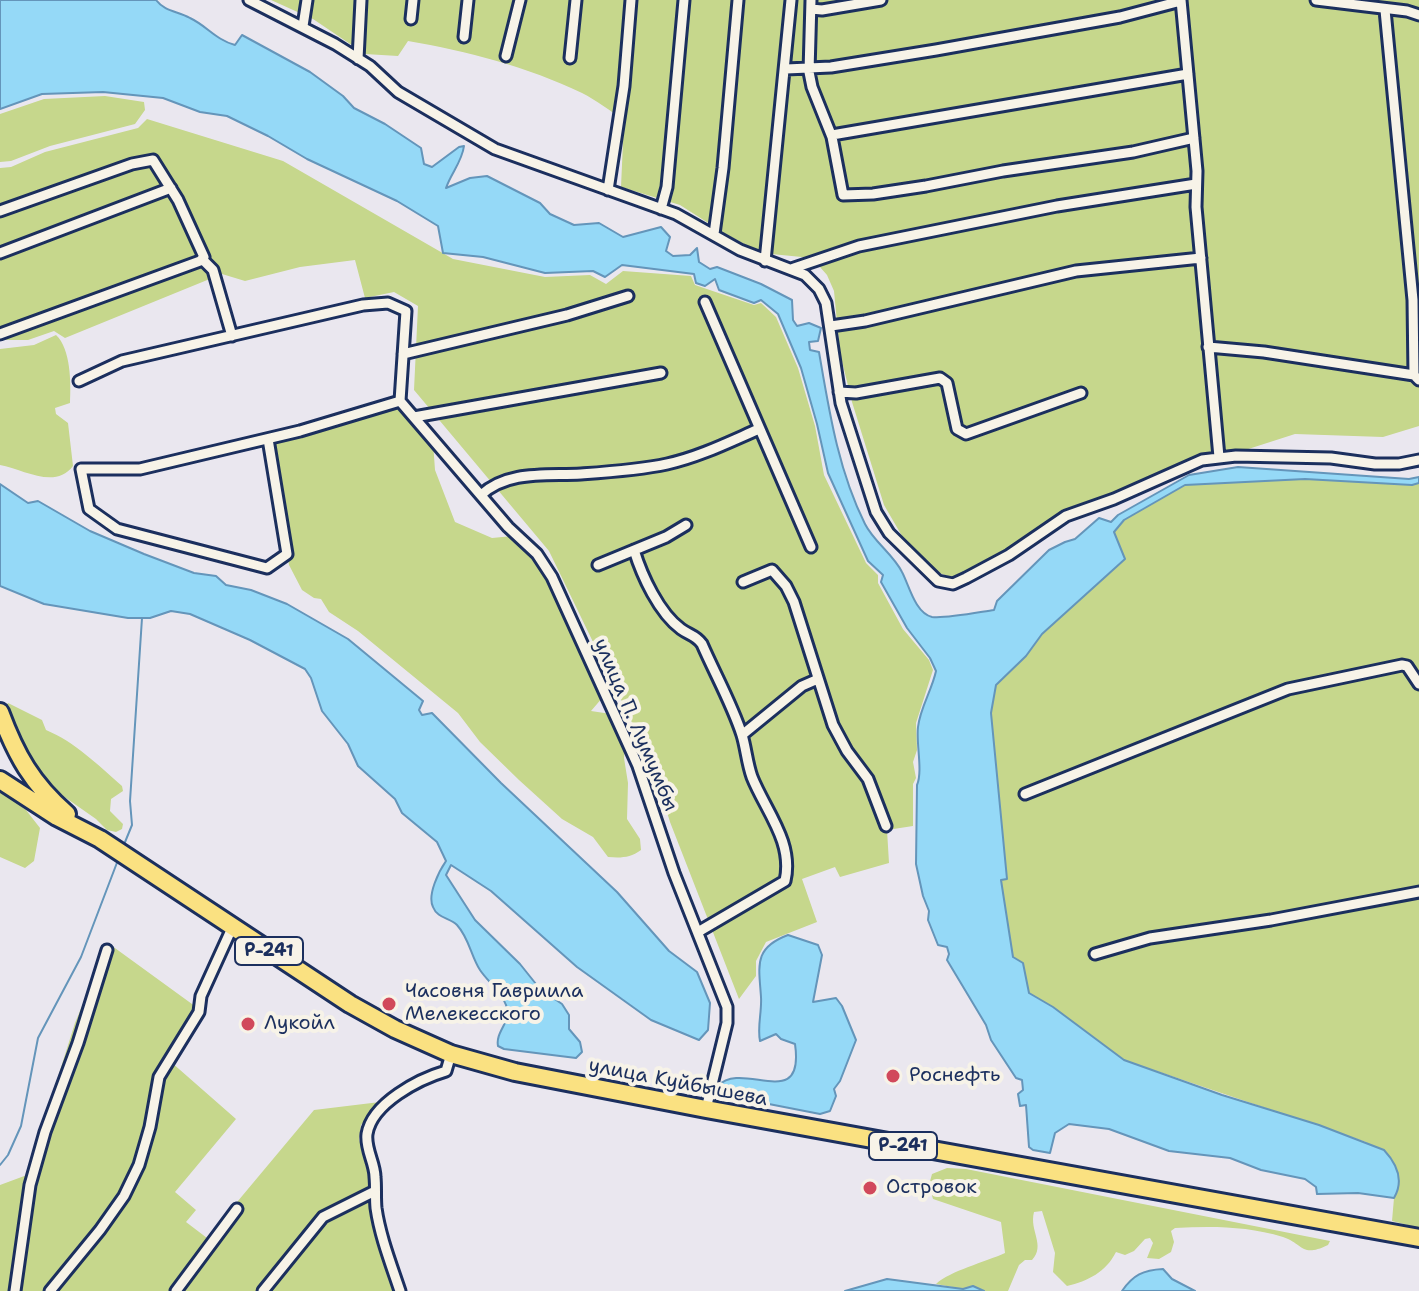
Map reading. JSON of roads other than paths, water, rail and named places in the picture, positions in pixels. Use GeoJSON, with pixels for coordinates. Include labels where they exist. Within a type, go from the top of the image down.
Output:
{"type":"FeatureCollection","features":[{"type":"Feature","properties":{"kind":"highway","name":"Р-241"},"geometry":{"type":"LineString","coordinates":[[0,712],[27,771],[45,795],[95,836]]}},
{"type":"Feature","properties":{"kind":"highway","name":"улица Куйбышева"},"geometry":{"type":"LineString","coordinates":[[0,780],[57,817],[95,836],[350,1004],[451,1054],[515,1072],[706,1109],[1418,1238]]}},
{"type":"Feature","properties":{"kind":"street"},"geometry":{"type":"LineString","coordinates":[[249,0],[303,26],[358,59],[398,92],[495,149],[676,214],[740,250],[805,275],[819,289],[826,303],[839,392],[853,446],[882,524],[938,581],[945,584],[953,584],[987,568],[1074,512],[1133,491],[1184,467],[1219,457],[1331,458],[1399,464],[1419,460]]}},
{"type":"Feature","properties":{"kind":"street"},"geometry":{"type":"LineString","coordinates":[[303,26],[307,0]]}},
{"type":"Feature","properties":{"kind":"street"},"geometry":{"type":"LineString","coordinates":[[358,59],[361,0]]}},
{"type":"Feature","properties":{"kind":"street"},"geometry":{"type":"LineString","coordinates":[[411,19],[413,0]]}},
{"type":"Feature","properties":{"kind":"street"},"geometry":{"type":"LineString","coordinates":[[464,37],[468,0]]}},
{"type":"Feature","properties":{"kind":"street"},"geometry":{"type":"LineString","coordinates":[[506,56],[520,0]]}},
{"type":"Feature","properties":{"kind":"street"},"geometry":{"type":"LineString","coordinates":[[570,58],[576,0]]}},
{"type":"Feature","properties":{"kind":"street"},"geometry":{"type":"LineString","coordinates":[[608,190],[624,86],[631,0]]}},
{"type":"Feature","properties":{"kind":"street"},"geometry":{"type":"LineString","coordinates":[[661,209],[667,187],[684,0]]}},
{"type":"Feature","properties":{"kind":"street"},"geometry":{"type":"LineString","coordinates":[[714,234],[738,0]]}},
{"type":"Feature","properties":{"kind":"street"},"geometry":{"type":"LineString","coordinates":[[765,261],[791,0]]}},
{"type":"Feature","properties":{"kind":"street"},"geometry":{"type":"LineString","coordinates":[[881,0],[822,10],[811,4],[809,68],[812,87],[832,135],[843,195],[853,196],[1133,152],[1194,138]]}},
{"type":"Feature","properties":{"kind":"street"},"geometry":{"type":"LineString","coordinates":[[1316,0],[1419,15]]}},
{"type":"Feature","properties":{"kind":"street"},"geometry":{"type":"LineString","coordinates":[[786,69],[831,67],[936,50],[1120,17],[1181,1],[1219,457]]}},
{"type":"Feature","properties":{"kind":"street"},"geometry":{"type":"LineString","coordinates":[[1208,347],[1277,354],[1417,377],[1413,300],[1385,10]]}},
{"type":"Feature","properties":{"kind":"street"},"geometry":{"type":"LineString","coordinates":[[832,135],[1188,74]]}},
{"type":"Feature","properties":{"kind":"street"},"geometry":{"type":"LineString","coordinates":[[0,211],[153,160],[171,188],[204,257],[202,259]]}},
{"type":"Feature","properties":{"kind":"street"},"geometry":{"type":"LineString","coordinates":[[791,269],[859,246],[1057,206],[1196,184]]}},
{"type":"Feature","properties":{"kind":"street"},"geometry":{"type":"LineString","coordinates":[[0,253],[171,188]]}},
{"type":"Feature","properties":{"kind":"street"},"geometry":{"type":"LineString","coordinates":[[831,326],[865,321],[1076,271],[1201,258]]}},
{"type":"Feature","properties":{"kind":"street"},"geometry":{"type":"LineString","coordinates":[[0,334],[202,259]]}},
{"type":"Feature","properties":{"kind":"street"},"geometry":{"type":"LineString","coordinates":[[202,259],[213,270],[232,336]]}},
{"type":"Feature","properties":{"kind":"street"},"geometry":{"type":"LineString","coordinates":[[403,354],[567,315],[628,296]]}},
{"type":"Feature","properties":{"kind":"street"},"geometry":{"type":"LineString","coordinates":[[705,302],[811,547]]}},
{"type":"Feature","properties":{"kind":"street"},"geometry":{"type":"LineString","coordinates":[[79,381],[122,361],[363,305],[388,303],[406,311],[400,401],[268,439],[140,469],[81,469],[89,509],[117,529],[267,568],[287,554],[268,439]]}},
{"type":"Feature","properties":{"kind":"street"},"geometry":{"type":"LineString","coordinates":[[414,417],[661,373]]}},
{"type":"Feature","properties":{"kind":"street"},"geometry":{"type":"LineString","coordinates":[[839,392],[856,393],[940,378],[947,383],[957,429],[966,434],[1081,393]]}},
{"type":"Feature","properties":{"kind":"street","name":"улица П. Лумумбы"},"geometry":{"type":"LineString","coordinates":[[400,401],[508,527],[537,554],[552,577],[638,766],[674,873],[727,1007],[727,1023],[706,1109]]}},
{"type":"Feature","properties":{"kind":"street"},"geometry":{"type":"LineString","coordinates":[[481,495],[497,483],[525,476],[668,464],[759,429]]}},
{"type":"Feature","properties":{"kind":"street"},"geometry":{"type":"LineString","coordinates":[[598,565],[686,525]]}},
{"type":"Feature","properties":{"kind":"street"},"geometry":{"type":"LineString","coordinates":[[634,550],[646,583],[665,610],[681,630],[698,638],[702,644],[742,735],[753,780],[781,834],[787,874],[785,881],[698,932]]}},
{"type":"Feature","properties":{"kind":"street"},"geometry":{"type":"LineString","coordinates":[[743,582],[766,571],[775,571],[794,602],[833,725],[868,779],[886,826]]}},
{"type":"Feature","properties":{"kind":"street"},"geometry":{"type":"LineString","coordinates":[[1025,794],[1288,689],[1402,665],[1407,666],[1419,684]]}},
{"type":"Feature","properties":{"kind":"street"},"geometry":{"type":"LineString","coordinates":[[742,735],[802,686],[818,679]]}},
{"type":"Feature","properties":{"kind":"street"},"geometry":{"type":"LineString","coordinates":[[1095,954],[1150,938],[1215,930],[1419,892]]}},
{"type":"Feature","properties":{"kind":"street"},"geometry":{"type":"LineString","coordinates":[[50,1291],[100,1230],[129,1187],[150,1127],[159,1077],[199,1012],[201,996],[232,928]]}},
{"type":"Feature","properties":{"kind":"street"},"geometry":{"type":"LineString","coordinates":[[15,1291],[30,1185],[107,950]]}},
{"type":"Feature","properties":{"kind":"street"},"geometry":{"type":"LineString","coordinates":[[400,1291],[379,1226],[375,1172],[367,1136],[372,1121],[393,1099],[446,1071],[451,1054]]}},
{"type":"Feature","properties":{"kind":"street"},"geometry":{"type":"LineString","coordinates":[[263,1291],[323,1217],[375,1191]]}},
{"type":"Feature","properties":{"kind":"street"},"geometry":{"type":"LineString","coordinates":[[176,1291],[237,1209]]}},
{"type":"Feature","properties":{"kind":"water"},"geometry":{"type":"Polygon","coordinates":[[[0,0],[156,0],[163,7],[196,21],[228,43],[235,45],[242,35],[310,72],[354,108],[421,148],[424,164],[432,167],[464,146],[446,188],[470,178],[487,176],[540,203],[550,214],[574,225],[599,223],[623,237],[661,227],[670,237],[666,251],[673,256],[690,255],[697,248],[699,262],[710,269],[717,267],[792,300],[793,320],[797,326],[809,323],[821,328],[818,341],[809,342],[810,350],[819,352],[836,440],[856,503],[869,530],[902,572],[921,610],[932,617],[994,610],[997,601],[1049,550],[1075,539],[1099,518],[1111,522],[1189,475],[1238,467],[1409,479],[1419,477],[1419,483],[1412,485],[1305,479],[1185,485],[1124,520],[1114,532],[1125,559],[1042,634],[1026,656],[996,685],[991,713],[1007,879],[1001,880],[1013,957],[1023,963],[1029,993],[1124,1060],[1384,1150],[1398,1173],[1394,1198],[1358,1193],[1317,1194],[1316,1187],[1305,1179],[1261,1170],[1230,1158],[1169,1151],[1109,1129],[1069,1124],[1055,1133],[1050,1153],[1029,1147],[1026,1105],[1020,1106],[1018,1094],[1023,1090],[1022,1080],[1016,1078],[991,1040],[986,1025],[947,960],[947,947],[938,945],[928,920],[929,911],[916,864],[918,727],[936,671],[881,582],[883,575],[868,561],[828,473],[801,368],[778,314],[761,300],[754,303],[719,290],[715,279],[705,286],[696,283],[694,274],[622,265],[605,277],[593,271],[545,273],[483,257],[443,253],[438,226],[397,201],[307,159],[227,116],[200,112],[163,98],[103,92],[42,94],[0,109],[0,0]]]}},
{"type":"Feature","properties":{"kind":"water"},"geometry":{"type":"Polygon","coordinates":[[[0,484],[28,503],[38,501],[90,531],[144,554],[194,573],[216,576],[226,585],[251,590],[287,604],[348,639],[423,701],[419,710],[422,715],[432,713],[617,892],[669,951],[697,972],[710,1003],[708,1030],[699,1040],[651,1020],[577,967],[491,891],[451,865],[446,875],[475,920],[520,964],[540,989],[562,1004],[569,1015],[569,1029],[580,1042],[582,1052],[576,1058],[498,1046],[508,1011],[504,1000],[480,970],[461,930],[433,907],[433,890],[446,861],[437,842],[402,813],[395,799],[358,766],[348,744],[322,711],[305,669],[250,640],[190,614],[171,611],[150,618],[128,618],[44,604],[0,586],[0,484]]]}},
{"type":"Feature","properties":{"kind":"water"},"geometry":{"type":"Polygon","coordinates":[[[788,935],[818,945],[822,955],[813,1002],[836,998],[856,1040],[834,1089],[836,1096],[830,1111],[820,1114],[733,1097],[718,1086],[729,1079],[781,1081],[791,1076],[796,1065],[795,1044],[776,1034],[760,1041],[759,1030],[761,959],[769,946],[788,935]]]}},
{"type":"Feature","properties":{"kind":"water"},"geometry":{"type":"Polygon","coordinates":[[[1163,1269],[1172,1279],[1195,1291],[1122,1291],[1139,1274],[1163,1269]]]}},
{"type":"Feature","properties":{"kind":"water"},"geometry":{"type":"Polygon","coordinates":[[[887,1279],[963,1289],[973,1286],[984,1291],[845,1291],[887,1279]]]}},
{"type":"Feature","properties":{"kind":"waterway"},"geometry":{"type":"LineString","coordinates":[[123,847],[132,825],[130,801],[142,618]]}},
{"type":"Feature","properties":{"kind":"waterway"},"geometry":{"type":"LineString","coordinates":[[0,1165],[21,1126],[38,1038],[81,957],[118,860]]}},
{"type":"Feature","properties":{"kind":"place","name":"Часовня Гавриила Мелекесского"},"geometry":{"type":"Point","coordinates":[389,1004]}},
{"type":"Feature","properties":{"kind":"place","name":"Лукойл"},"geometry":{"type":"Point","coordinates":[248,1024]}},
{"type":"Feature","properties":{"kind":"place","name":"Роснефть"},"geometry":{"type":"Point","coordinates":[893,1076]}},
{"type":"Feature","properties":{"kind":"place","name":"Островок"},"geometry":{"type":"Point","coordinates":[870,1188]}}]}
